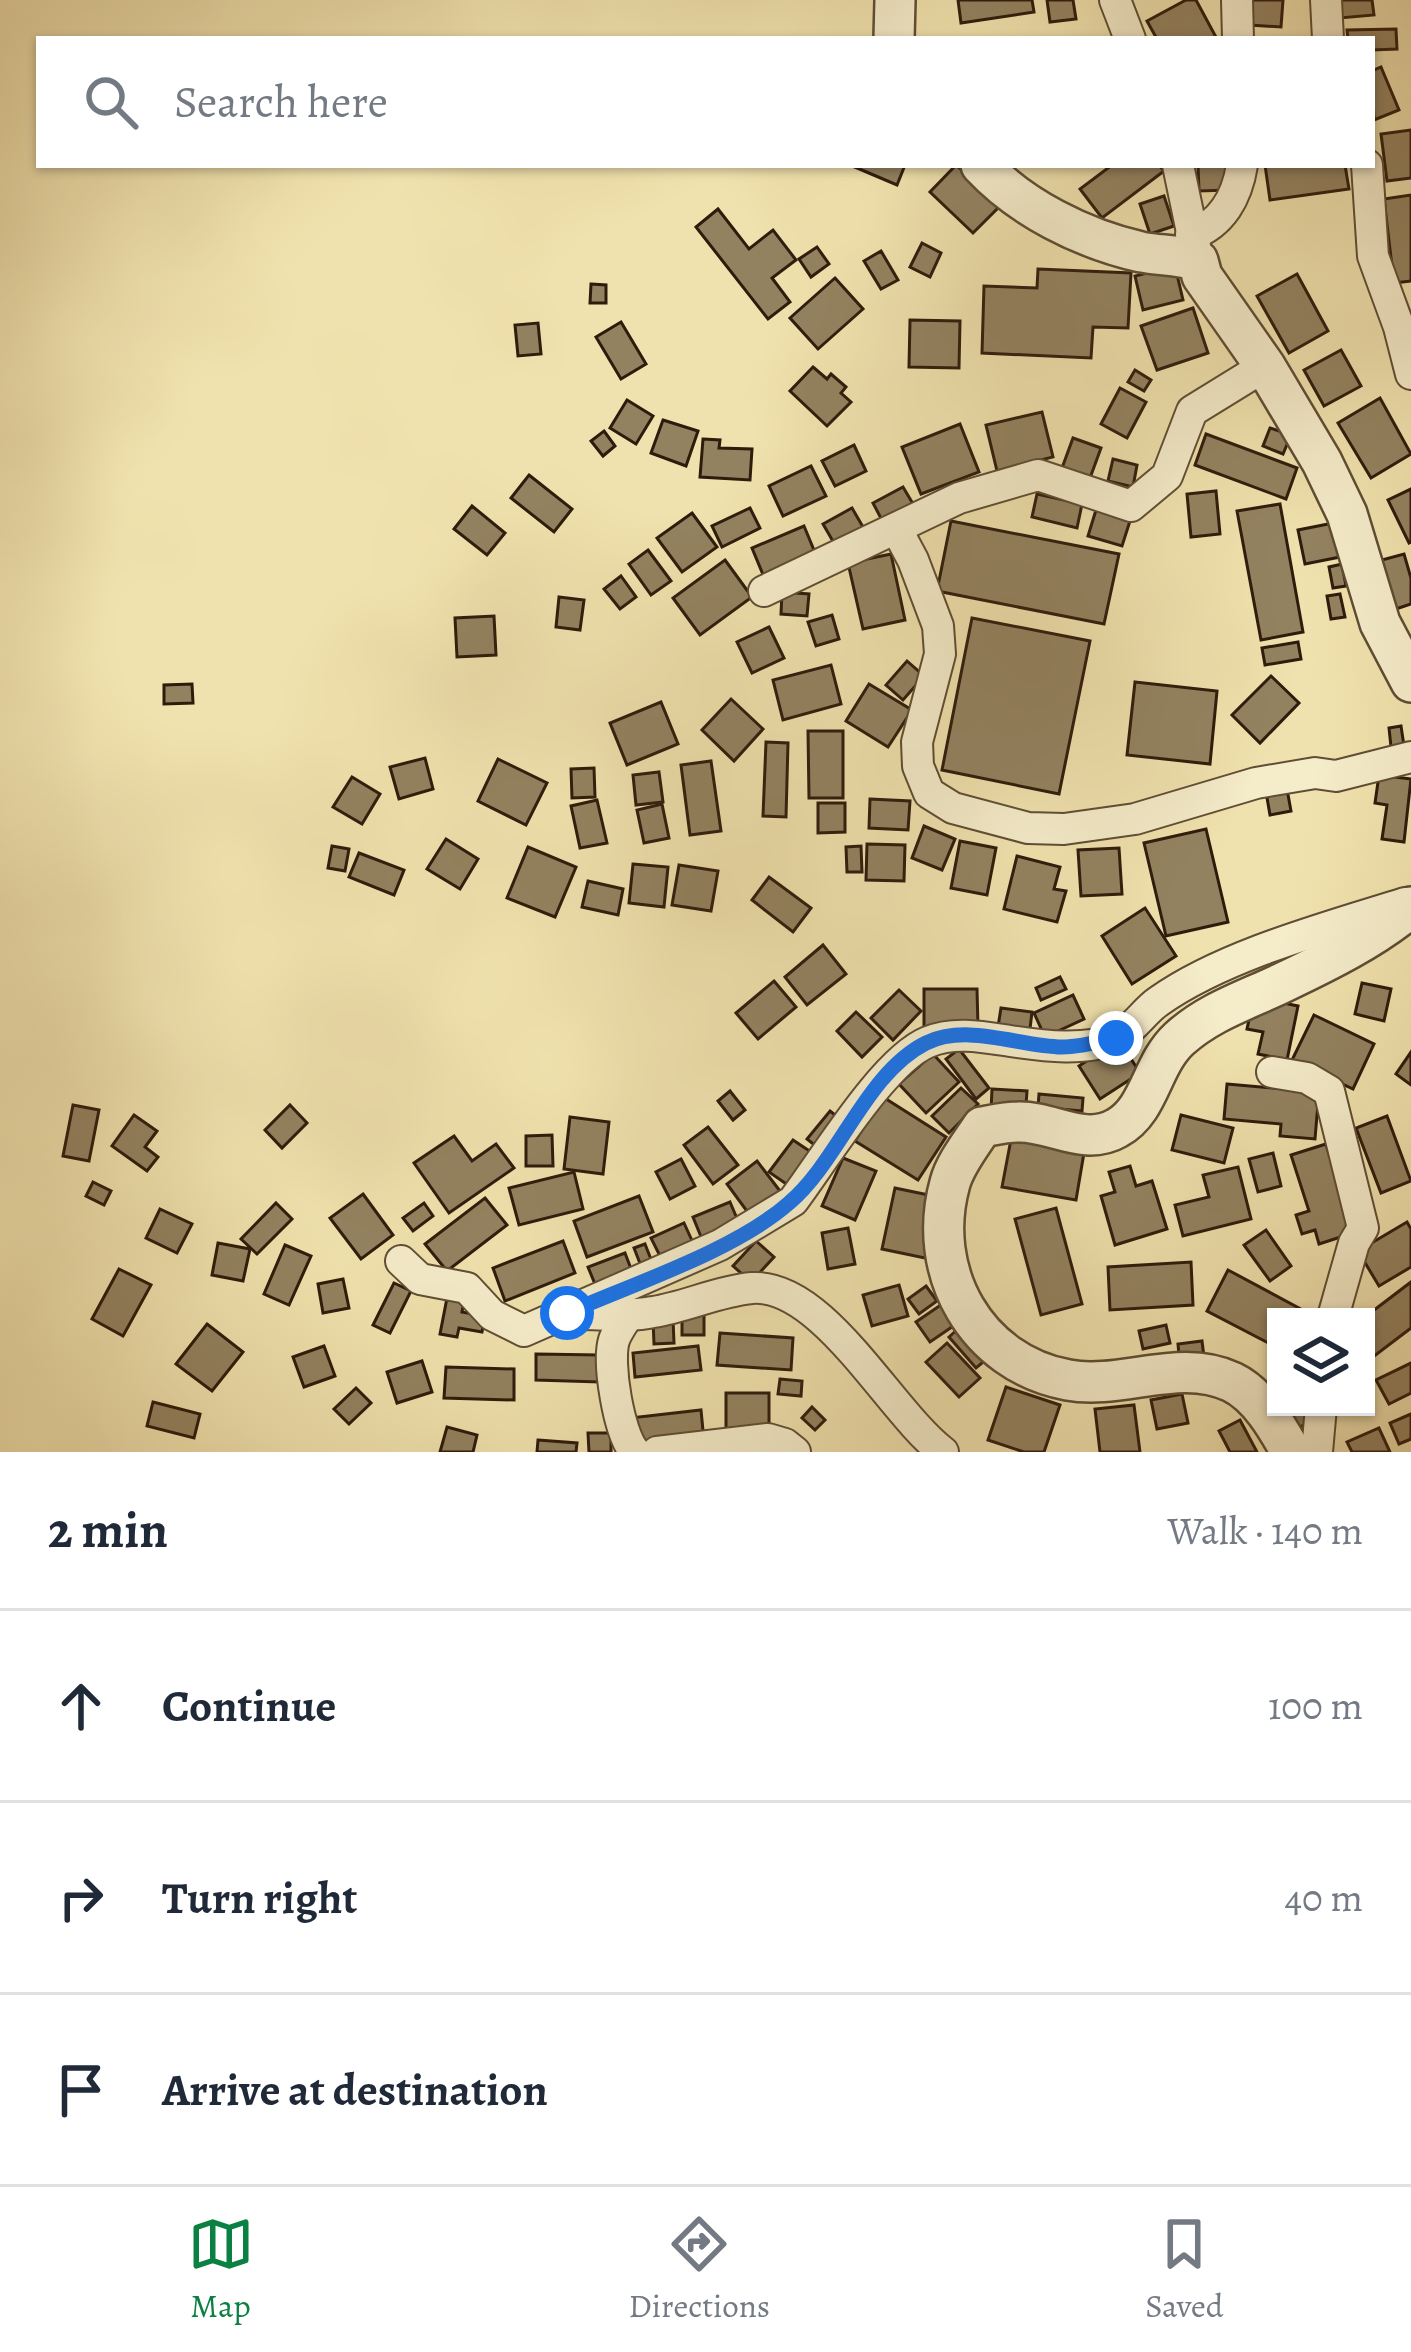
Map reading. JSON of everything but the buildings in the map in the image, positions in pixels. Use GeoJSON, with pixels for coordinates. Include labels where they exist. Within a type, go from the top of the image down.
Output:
{"type":"FeatureCollection","features":[{"type":"Feature","properties":{"kind":"street"},"geometry":{"type":"LineString","coordinates":[[894,36],[895,0]]}},
{"type":"Feature","properties":{"kind":"street"},"geometry":{"type":"LineString","coordinates":[[1115,0],[1129,36]]}},
{"type":"Feature","properties":{"kind":"street"},"geometry":{"type":"LineString","coordinates":[[1238,0],[1238,36]]}},
{"type":"Feature","properties":{"kind":"street"},"geometry":{"type":"LineString","coordinates":[[1326,0],[1328,36]]}},
{"type":"Feature","properties":{"kind":"street"},"geometry":{"type":"LineString","coordinates":[[984,168],[1006,191],[1065,225],[1142,252],[1178,254],[1195,248],[1212,228],[1239,183],[1242,168]]}},
{"type":"Feature","properties":{"kind":"street"},"geometry":{"type":"LineString","coordinates":[[1179,168],[1202,276],[1265,366],[1322,462],[1347,514],[1381,623],[1411,682]]}},
{"type":"Feature","properties":{"kind":"street"},"geometry":{"type":"LineString","coordinates":[[1367,168],[1373,256],[1400,327],[1411,374]]}},
{"type":"Feature","properties":{"kind":"street"},"geometry":{"type":"LineString","coordinates":[[764,591],[958,498],[1038,475],[1131,506],[1167,476],[1192,411],[1265,366]]}},
{"type":"Feature","properties":{"kind":"street"},"geometry":{"type":"LineString","coordinates":[[897,530],[914,560],[938,626],[940,654],[917,742],[918,766],[929,793],[952,808],[1028,828],[1064,829],[1135,819],[1256,783],[1315,773],[1336,776],[1411,757]]}},
{"type":"Feature","properties":{"kind":"street"},"geometry":{"type":"LineString","coordinates":[[401,1262],[420,1280],[467,1288],[492,1315],[524,1331],[720,1245],[793,1201],[903,1058],[928,1042],[980,1036],[1064,1047],[1116,1038],[1159,1001],[1276,944],[1411,904]]}},
{"type":"Feature","properties":{"kind":"street"},"geometry":{"type":"LineString","coordinates":[[1291,1452],[1259,1403],[1233,1382],[1193,1372],[1102,1383],[1066,1380],[1028,1367],[985,1336],[948,1279],[944,1255],[950,1183],[982,1127],[1021,1121],[1090,1137],[1116,1129],[1138,1111],[1156,1069],[1175,1042],[1202,1021],[1388,924],[1411,904]]}},
{"type":"Feature","properties":{"kind":"street"},"geometry":{"type":"LineString","coordinates":[[1272,1072],[1307,1078],[1329,1090],[1363,1228],[1354,1243],[1336,1308]]}},
{"type":"Feature","properties":{"kind":"street"},"geometry":{"type":"LineString","coordinates":[[567,1313],[653,1312],[748,1288],[772,1288],[830,1329],[943,1452]]}},
{"type":"Feature","properties":{"kind":"street"},"geometry":{"type":"LineString","coordinates":[[629,1314],[614,1341],[612,1368],[626,1442],[635,1452]]}},
{"type":"Feature","properties":{"kind":"street"},"geometry":{"type":"LineString","coordinates":[[1317,1452],[1321,1416]]}},
{"type":"Feature","properties":{"kind":"street"},"geometry":{"type":"LineString","coordinates":[[657,1452],[768,1439],[795,1452]]}},
{"type":"Feature","properties":{"kind":"route"},"geometry":{"type":"LineString","coordinates":[[567,1313],[720,1245],[793,1201],[903,1058],[928,1042],[980,1036],[1064,1047],[1116,1038]]}}]}
